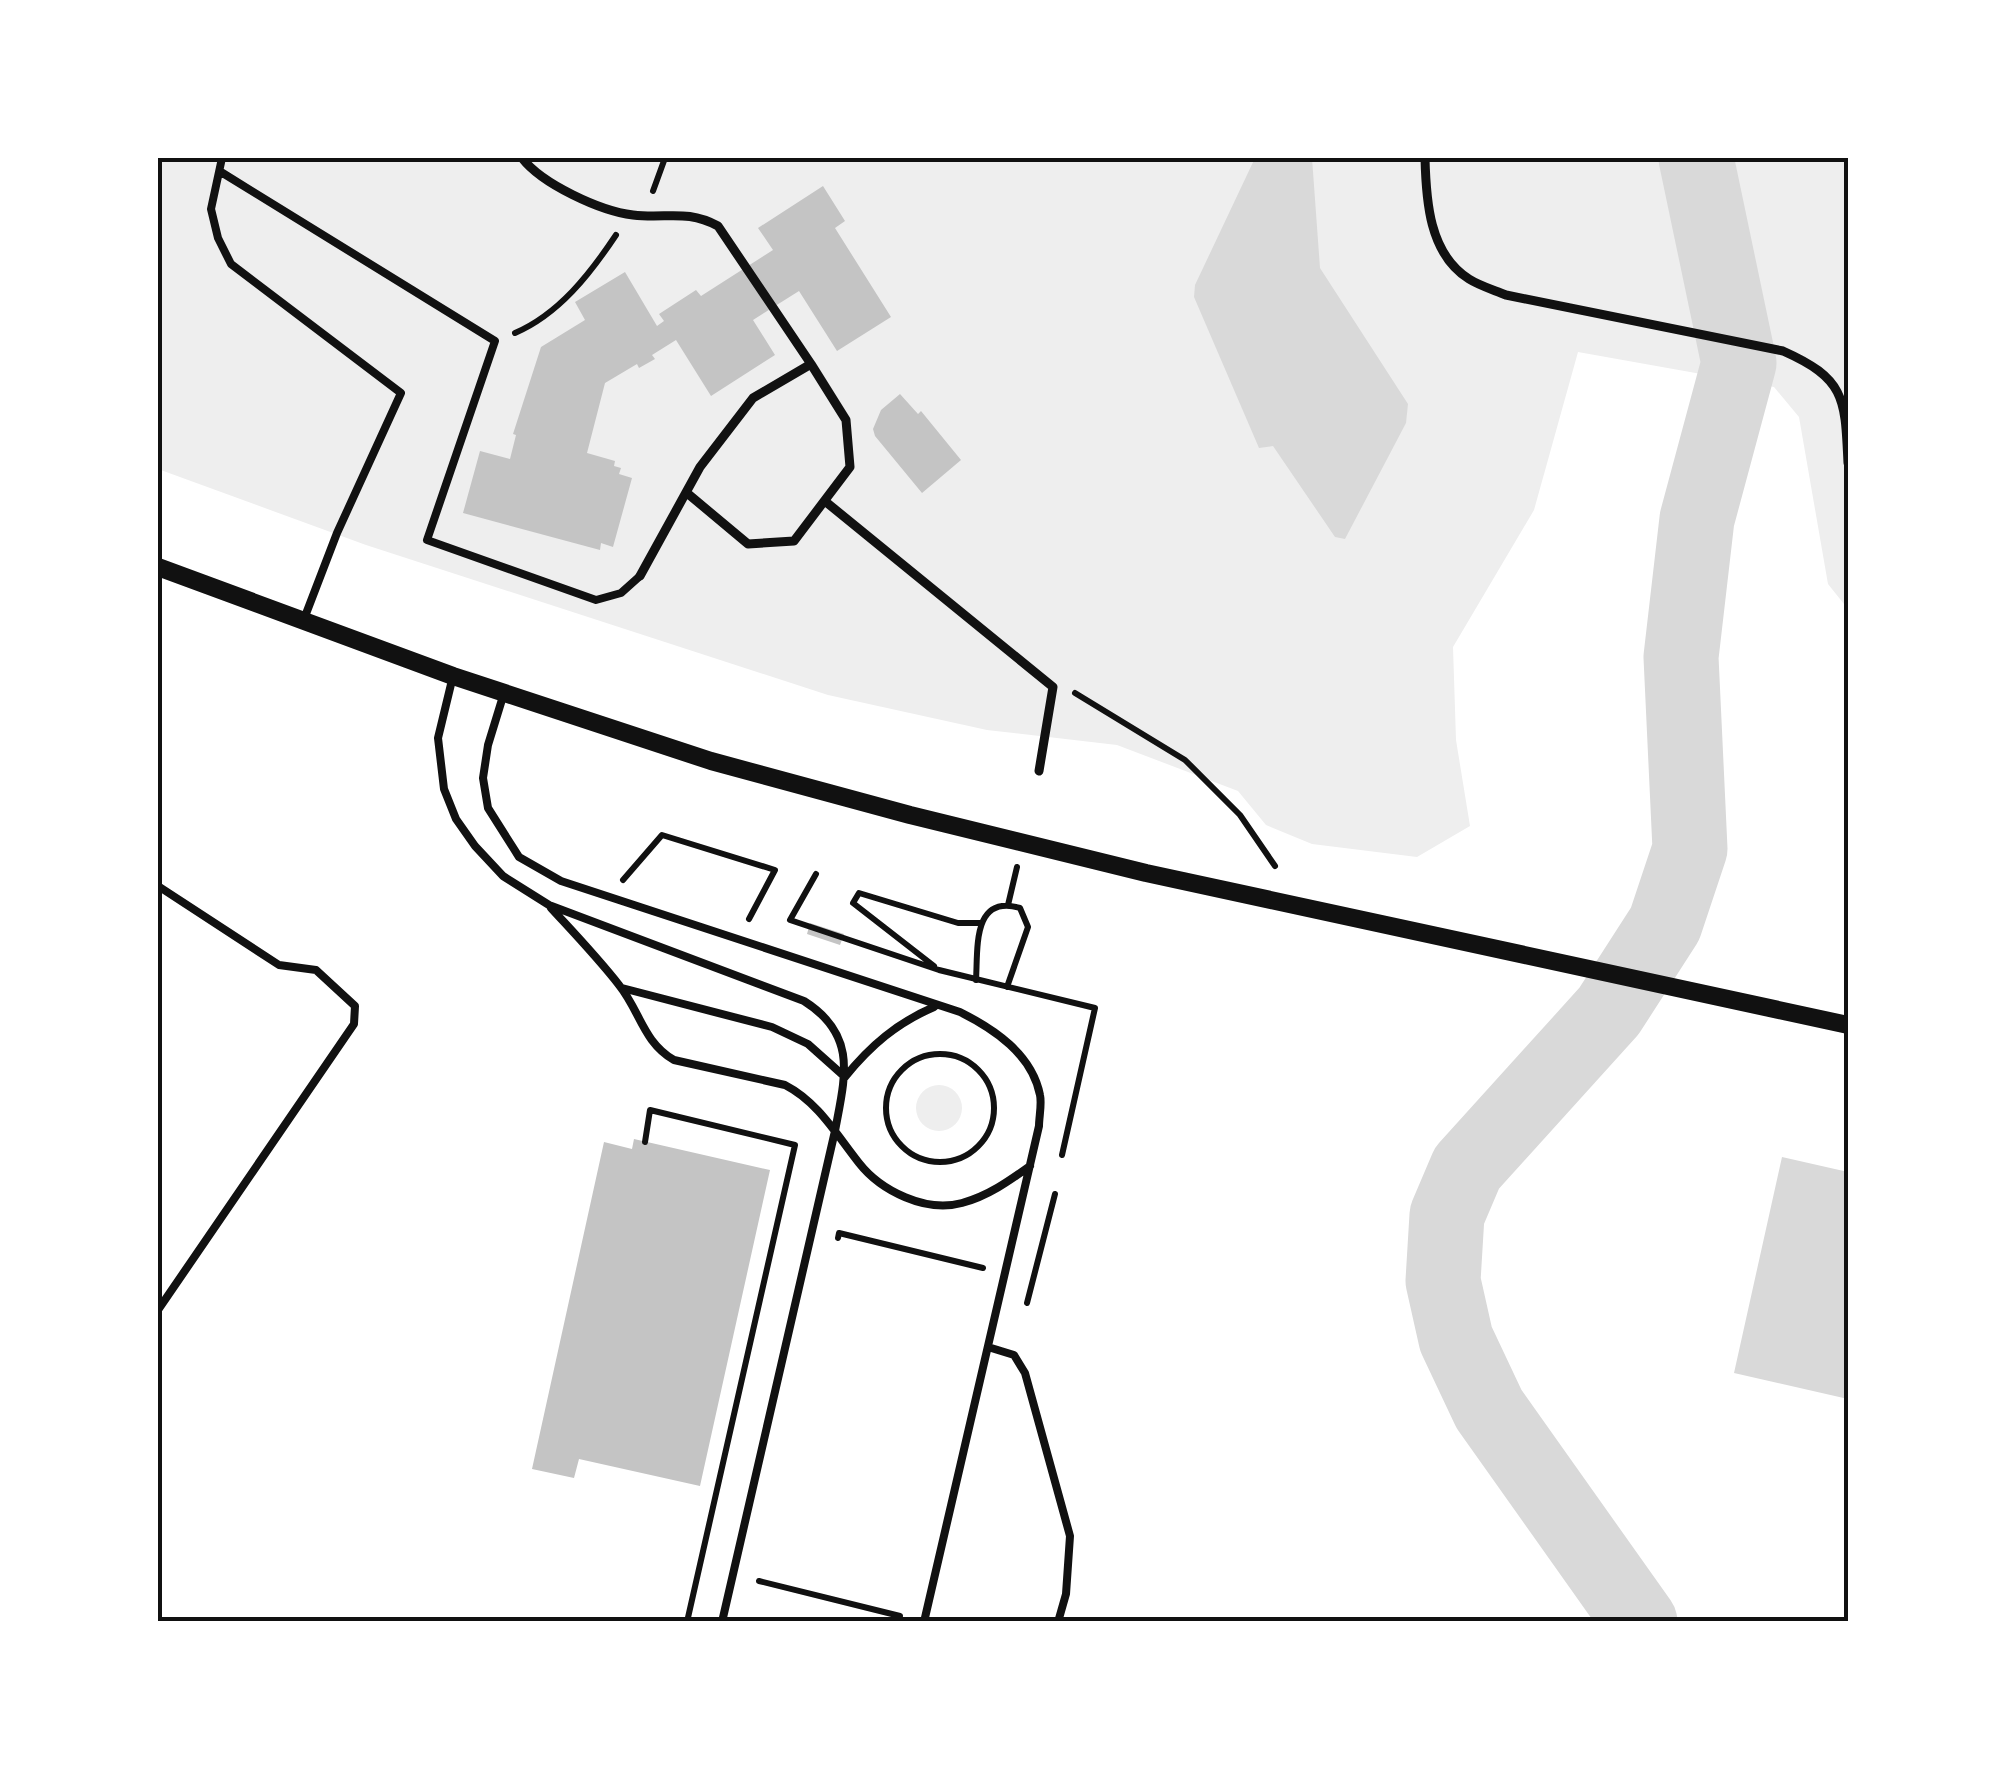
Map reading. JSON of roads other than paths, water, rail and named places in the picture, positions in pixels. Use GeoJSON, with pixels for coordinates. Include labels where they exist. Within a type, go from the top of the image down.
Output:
{"type":"FeatureCollection","features":[{"type":"Feature","properties":{"kind":"street"},"geometry":{"type":"LineString","coordinates":[[522,158],[551,183],[630,215],[698,215],[718,226],[846,420],[850,467],[794,541],[748,544],[687,493]]}},
{"type":"Feature","properties":{"kind":"street"},"geometry":{"type":"LineString","coordinates":[[1425,158],[1426,204],[1440,247],[1467,278],[1506,295],[1783,352],[1813,364],[1836,385],[1846,416],[1848,464]]}},
{"type":"Feature","properties":{"kind":"street"},"geometry":{"type":"LineString","coordinates":[[640,576],[700,467],[754,398],[812,364]]}},
{"type":"Feature","properties":{"kind":"street"},"geometry":{"type":"LineString","coordinates":[[826,502],[1053,687],[1039,772]]}},
{"type":"Feature","properties":{"kind":"street"},"geometry":{"type":"LineString","coordinates":[[158,568],[504,693],[712,761],[910,815],[1146,873],[1848,1025]]}},
{"type":"Feature","properties":{"kind":"lane"},"geometry":{"type":"LineString","coordinates":[[222,158],[211,209],[218,238],[231,264],[400,393],[302,623]]}},
{"type":"Feature","properties":{"kind":"lane"},"geometry":{"type":"LineString","coordinates":[[221,172],[495,341],[427,540],[596,600],[621,593],[640,576]]}},
{"type":"Feature","properties":{"kind":"lane"},"geometry":{"type":"LineString","coordinates":[[454,676],[438,738],[444,790],[456,819],[503,876],[549,905],[804,1002],[825,1014],[839,1036],[846,1078],[722,1622]]}},
{"type":"Feature","properties":{"kind":"lane"},"geometry":{"type":"LineString","coordinates":[[504,693],[488,745],[484,778],[488,808],[519,857],[561,881],[960,1012],[988,1026],[1014,1047],[1029,1068],[1041,1095],[1030,1166],[924,1622]]}},
{"type":"Feature","properties":{"kind":"lane"},"geometry":{"type":"LineString","coordinates":[[158,886],[279,965],[316,970],[355,1006],[354,1024],[158,1310]]}},
{"type":"Feature","properties":{"kind":"lane"},"geometry":{"type":"LineString","coordinates":[[549,905],[622,988],[645,1034],[658,1050],[674,1060],[785,1085],[814,1104],[862,1168],[892,1191],[918,1202],[958,1204],[993,1192],[1030,1166]]}},
{"type":"Feature","properties":{"kind":"lane"},"geometry":{"type":"LineString","coordinates":[[622,988],[772,1027],[808,1044],[846,1078]]}},
{"type":"Feature","properties":{"kind":"lane"},"geometry":{"type":"LineString","coordinates":[[846,1078],[886,1034],[907,1018],[936,1006]]}},
{"type":"Feature","properties":{"kind":"lane"},"geometry":{"type":"LineString","coordinates":[[988,1347],[1014,1355],[1025,1373],[1070,1536],[1066,1594],[1058,1622]]}},
{"type":"Feature","properties":{"kind":"waterway"},"geometry":{"type":"LineString","coordinates":[[1640,1622],[1489,1409],[1456,1339],[1443,1281],[1447,1215],[1467,1168],[1609,1011],[1665,924],[1690,849],[1681,657],[1697,519],[1739,363],[1696,158]]}}]}
